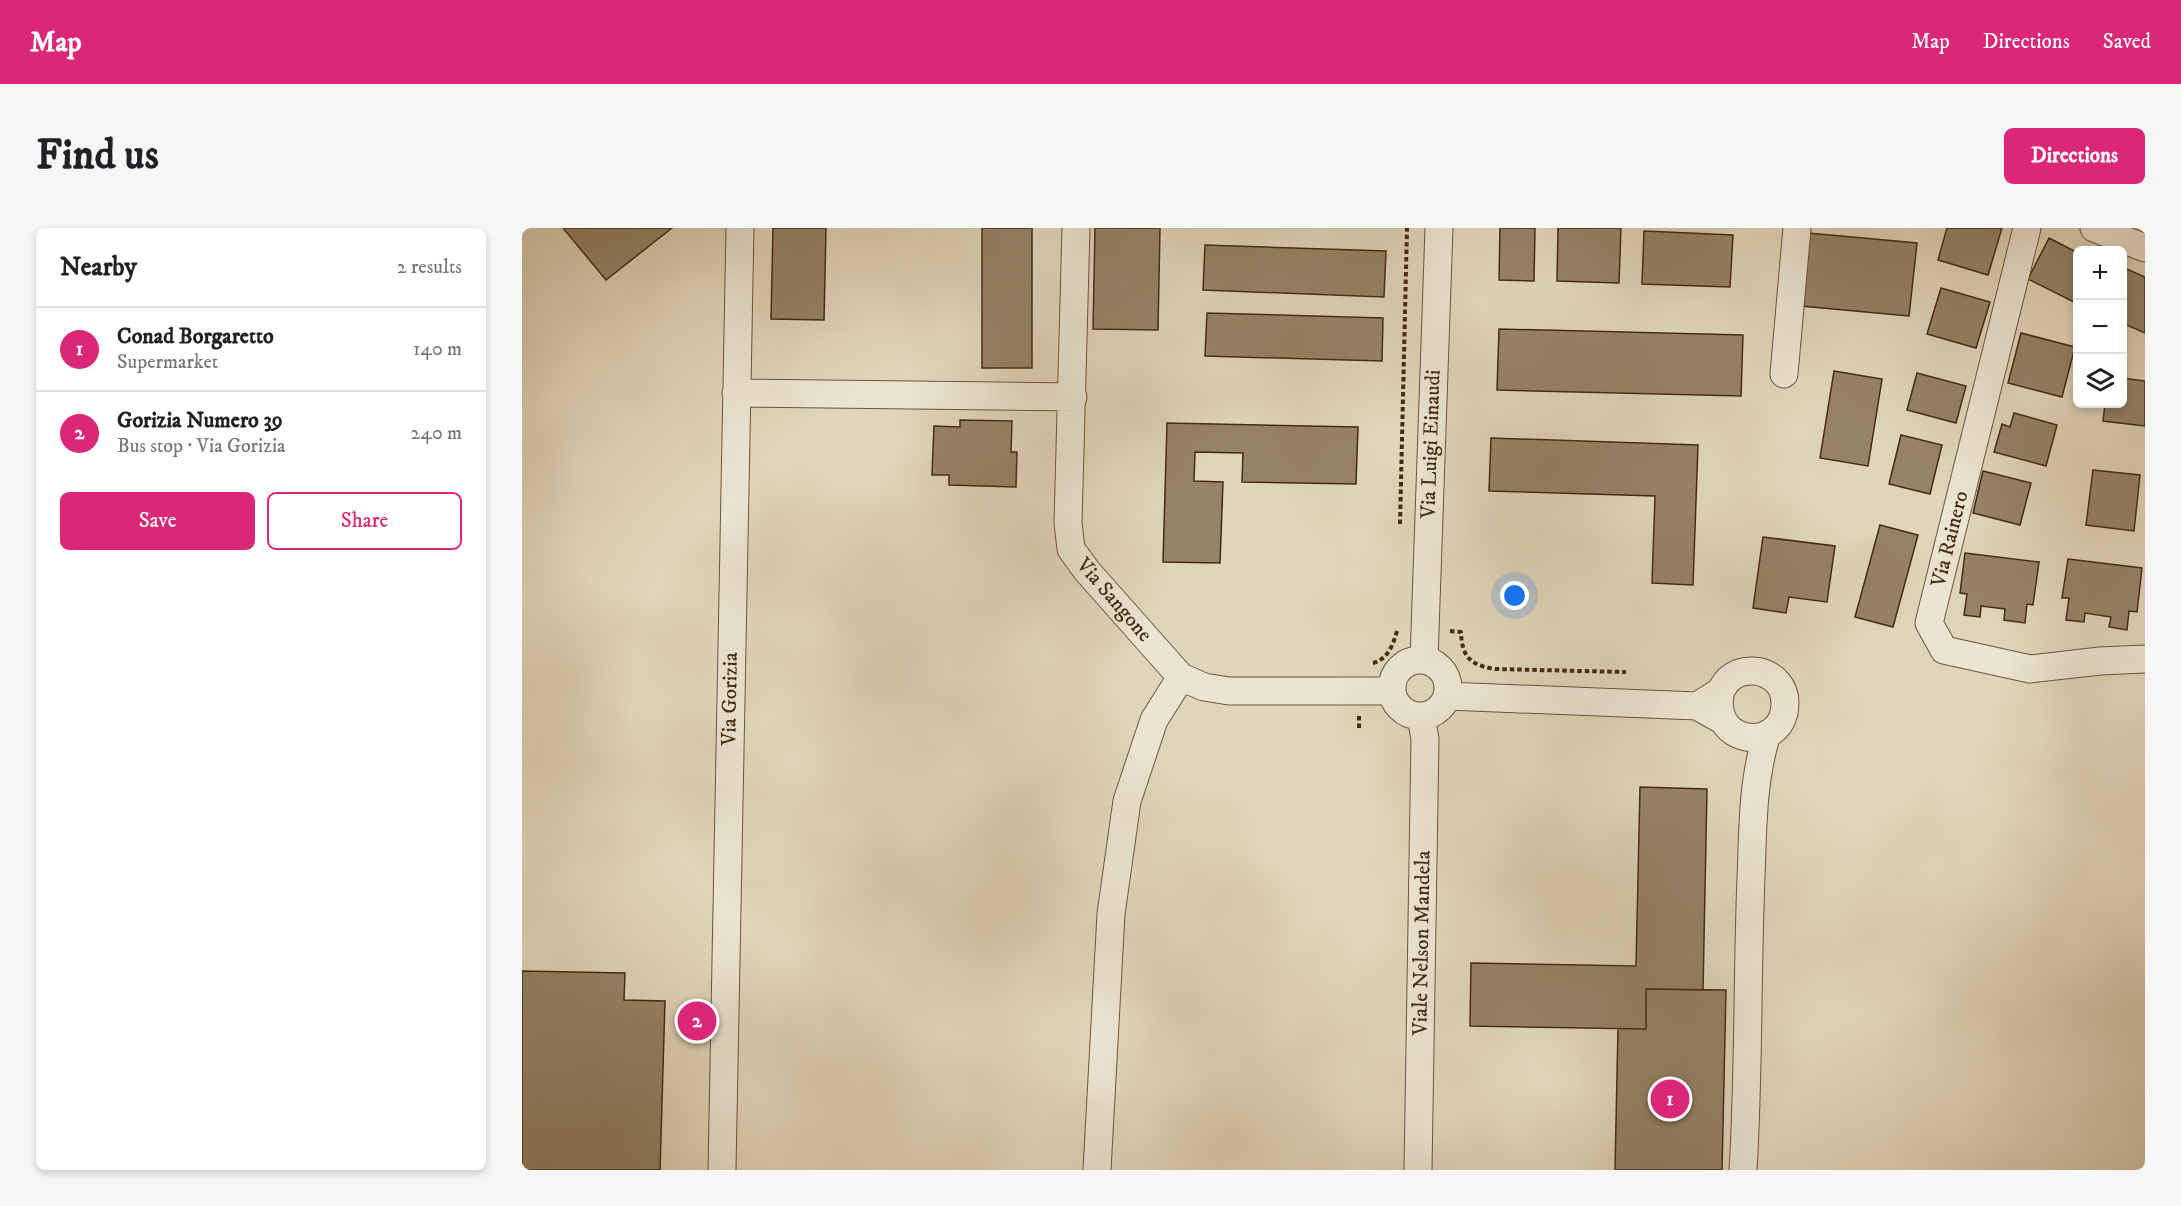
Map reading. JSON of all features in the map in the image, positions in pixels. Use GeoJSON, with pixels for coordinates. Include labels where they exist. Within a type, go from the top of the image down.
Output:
{"type":"FeatureCollection","features":[{"type":"Feature","properties":{"kind":"street","name":"Via Gorizia"},"geometry":{"type":"LineString","coordinates":[[722,1170],[740,228]]}},
{"type":"Feature","properties":{"kind":"street","name":"Via Sangone"},"geometry":{"type":"LineString","coordinates":[[1076,228],[1068,523],[1071,549],[1087,571],[1181,677],[1204,687],[1229,691],[1392,691]]}},
{"type":"Feature","properties":{"kind":"street","name":"Via Luigi Einaudi"},"geometry":{"type":"LineString","coordinates":[[1424,660],[1439,228]]}},
{"type":"Feature","properties":{"kind":"street"},"geometry":{"type":"LineString","coordinates":[[1784,374],[1797,228]]}},
{"type":"Feature","properties":{"kind":"street","name":"Via Rainero"},"geometry":{"type":"LineString","coordinates":[[2027,228],[1929,623],[1944,650],[2030,669],[2145,658]]}},
{"type":"Feature","properties":{"kind":"street"},"geometry":{"type":"LineString","coordinates":[[2094,228],[2145,248]]}},
{"type":"Feature","properties":{"kind":"street"},"geometry":{"type":"LineString","coordinates":[[736,393],[1072,397]]}},
{"type":"Feature","properties":{"kind":"street"},"geometry":{"type":"LineString","coordinates":[[1424,660],[1441,668],[1447,677],[1449,687],[1444,704],[1437,711],[1421,716],[1405,712],[1394,699],[1392,691],[1395,674],[1400,668],[1407,662],[1424,660]]}},
{"type":"Feature","properties":{"kind":"street"},"geometry":{"type":"LineString","coordinates":[[1447,696],[1697,706],[1746,737],[1767,734],[1776,727],[1783,717],[1785,706],[1784,695],[1779,684],[1771,676],[1749,670],[1737,674],[1721,690],[1697,706]]}},
{"type":"Feature","properties":{"kind":"street"},"geometry":{"type":"LineString","coordinates":[[1097,1170],[1111,914],[1127,801],[1154,720],[1181,677]]}},
{"type":"Feature","properties":{"kind":"street"},"geometry":{"type":"LineString","coordinates":[[1721,690],[1718,701],[1719,711],[1729,727],[1755,785]]}},
{"type":"Feature","properties":{"kind":"street","name":"Viale Nelson Mandela"},"geometry":{"type":"LineString","coordinates":[[1418,1170],[1425,739],[1421,716]]}},
{"type":"Feature","properties":{"kind":"street"},"geometry":{"type":"LineString","coordinates":[[1743,1170],[1748,1093],[1750,907],[1755,785],[1767,734]]}},
{"type":"Feature","properties":{"kind":"path"},"geometry":{"type":"LineString","coordinates":[[1400,524],[1407,228]]}},
{"type":"Feature","properties":{"kind":"path"},"geometry":{"type":"LineString","coordinates":[[1359,728],[1359,664],[1377,663],[1390,651],[1397,631],[1398,619]]}},
{"type":"Feature","properties":{"kind":"path"},"geometry":{"type":"LineString","coordinates":[[1397,631],[1461,632],[1464,651],[1468,659],[1478,666],[1495,669],[1626,672]]}},
{"type":"Feature","properties":{"kind":"building"},"geometry":{"type":"Polygon","coordinates":[[[563,228],[672,228],[606,280],[563,228]]]}},
{"type":"Feature","properties":{"kind":"building"},"geometry":{"type":"Polygon","coordinates":[[[773,228],[826,228],[824,320],[771,319],[773,228]]]}},
{"type":"Feature","properties":{"kind":"building"},"geometry":{"type":"Polygon","coordinates":[[[982,228],[1032,228],[1032,368],[982,368],[982,228]]]}},
{"type":"Feature","properties":{"kind":"building"},"geometry":{"type":"Polygon","coordinates":[[[1095,228],[1160,228],[1158,330],[1093,329],[1095,228]]]}},
{"type":"Feature","properties":{"kind":"building"},"geometry":{"type":"Polygon","coordinates":[[[1500,228],[1535,228],[1534,281],[1499,280],[1500,228]]]}},
{"type":"Feature","properties":{"kind":"building"},"geometry":{"type":"Polygon","coordinates":[[[1558,228],[1621,228],[1619,283],[1557,281],[1558,228]]]}},
{"type":"Feature","properties":{"kind":"building"},"geometry":{"type":"Polygon","coordinates":[[[1947,228],[2002,228],[1988,275],[1938,260],[1947,228]]]}},
{"type":"Feature","properties":{"kind":"building"},"geometry":{"type":"Polygon","coordinates":[[[1644,231],[1733,235],[1730,287],[1642,284],[1644,231]]]}},
{"type":"Feature","properties":{"kind":"building"},"geometry":{"type":"Polygon","coordinates":[[[1808,233],[1917,243],[1909,316],[1801,306],[1808,233]]]}},
{"type":"Feature","properties":{"kind":"building"},"geometry":{"type":"Polygon","coordinates":[[[2049,238],[2073,250],[2073,302],[2028,279],[2049,238]]]}},
{"type":"Feature","properties":{"kind":"building"},"geometry":{"type":"Polygon","coordinates":[[[1205,245],[1386,251],[1384,297],[1203,290],[1205,245]]]}},
{"type":"Feature","properties":{"kind":"building"},"geometry":{"type":"Polygon","coordinates":[[[2127,269],[2145,277],[2145,333],[2127,325],[2127,269]]]}},
{"type":"Feature","properties":{"kind":"building"},"geometry":{"type":"Polygon","coordinates":[[[1941,288],[1990,302],[1976,348],[1927,334],[1941,288]]]}},
{"type":"Feature","properties":{"kind":"building"},"geometry":{"type":"Polygon","coordinates":[[[1207,313],[1383,318],[1382,361],[1205,356],[1207,313]]]}},
{"type":"Feature","properties":{"kind":"building"},"geometry":{"type":"Polygon","coordinates":[[[1499,329],[1743,335],[1741,396],[1497,390],[1499,329]]]}},
{"type":"Feature","properties":{"kind":"building"},"geometry":{"type":"Polygon","coordinates":[[[2021,333],[2073,346],[2062,397],[2008,383],[2021,333]]]}},
{"type":"Feature","properties":{"kind":"building"},"geometry":{"type":"Polygon","coordinates":[[[1834,371],[1882,379],[1868,466],[1820,458],[1834,371]]]}},
{"type":"Feature","properties":{"kind":"building"},"geometry":{"type":"Polygon","coordinates":[[[1917,373],[1966,386],[1956,423],[1907,410],[1917,373]]]}},
{"type":"Feature","properties":{"kind":"building"},"geometry":{"type":"Polygon","coordinates":[[[2127,379],[2145,381],[2145,426],[2103,421],[2105,408],[2127,408],[2127,379]]]}},
{"type":"Feature","properties":{"kind":"building"},"geometry":{"type":"Polygon","coordinates":[[[2014,413],[2057,425],[2046,466],[1994,452],[2002,424],[2010,427],[2014,413]]]}},
{"type":"Feature","properties":{"kind":"building"},"geometry":{"type":"Polygon","coordinates":[[[960,420],[1012,421],[1011,452],[1017,452],[1016,487],[949,485],[949,475],[932,475],[934,426],[960,427],[960,420]]]}},
{"type":"Feature","properties":{"kind":"building"},"geometry":{"type":"Polygon","coordinates":[[[1167,423],[1358,427],[1356,484],[1242,482],[1243,453],[1195,452],[1194,481],[1223,482],[1220,563],[1163,562],[1167,423]]]}},
{"type":"Feature","properties":{"kind":"building"},"geometry":{"type":"Polygon","coordinates":[[[1901,435],[1942,445],[1930,494],[1889,484],[1901,435]]]}},
{"type":"Feature","properties":{"kind":"building"},"geometry":{"type":"Polygon","coordinates":[[[1491,438],[1698,445],[1693,585],[1652,583],[1655,496],[1489,491],[1491,438]]]}},
{"type":"Feature","properties":{"kind":"building"},"geometry":{"type":"Polygon","coordinates":[[[2093,470],[2140,475],[2134,531],[2086,525],[2093,470]]]}},
{"type":"Feature","properties":{"kind":"building"},"geometry":{"type":"Polygon","coordinates":[[[1983,471],[2031,483],[2020,525],[1973,513],[1983,471]]]}},
{"type":"Feature","properties":{"kind":"building"},"geometry":{"type":"Polygon","coordinates":[[[1880,525],[1918,535],[1893,627],[1855,617],[1880,525]]]}},
{"type":"Feature","properties":{"kind":"building"},"geometry":{"type":"Polygon","coordinates":[[[1763,537],[1835,546],[1827,602],[1789,597],[1786,613],[1753,608],[1763,537]]]}},
{"type":"Feature","properties":{"kind":"building"},"geometry":{"type":"Polygon","coordinates":[[[1965,553],[2039,562],[2033,605],[2027,604],[2025,623],[2004,620],[2005,609],[1981,606],[1980,617],[1964,615],[1967,594],[1960,593],[1965,553]]]}},
{"type":"Feature","properties":{"kind":"building"},"geometry":{"type":"Polygon","coordinates":[[[2068,559],[2142,568],[2137,612],[2129,611],[2127,630],[2109,627],[2111,617],[2085,613],[2084,622],[2066,620],[2069,598],[2062,598],[2068,559]]]}},
{"type":"Feature","properties":{"kind":"building"},"geometry":{"type":"Polygon","coordinates":[[[1640,787],[1707,789],[1703,990],[1646,989],[1646,1029],[1470,1026],[1471,963],[1636,966],[1640,787]]]}},
{"type":"Feature","properties":{"kind":"building"},"geometry":{"type":"Polygon","coordinates":[[[522,971],[625,973],[624,1000],[665,1001],[660,1170],[522,1170],[522,971]]]}},
{"type":"Feature","properties":{"kind":"building"},"geometry":{"type":"Polygon","coordinates":[[[1646,989],[1726,990],[1722,1170],[1615,1170],[1618,1029],[1646,1029],[1646,989]]]}},
{"type":"Feature","properties":{"kind":"place","name":"Gorizia Numero 39"},"geometry":{"type":"Point","coordinates":[697,1021]}},
{"type":"Feature","properties":{"kind":"place","name":"Conad Borgaretto"},"geometry":{"type":"Point","coordinates":[1670,1099]}}]}
